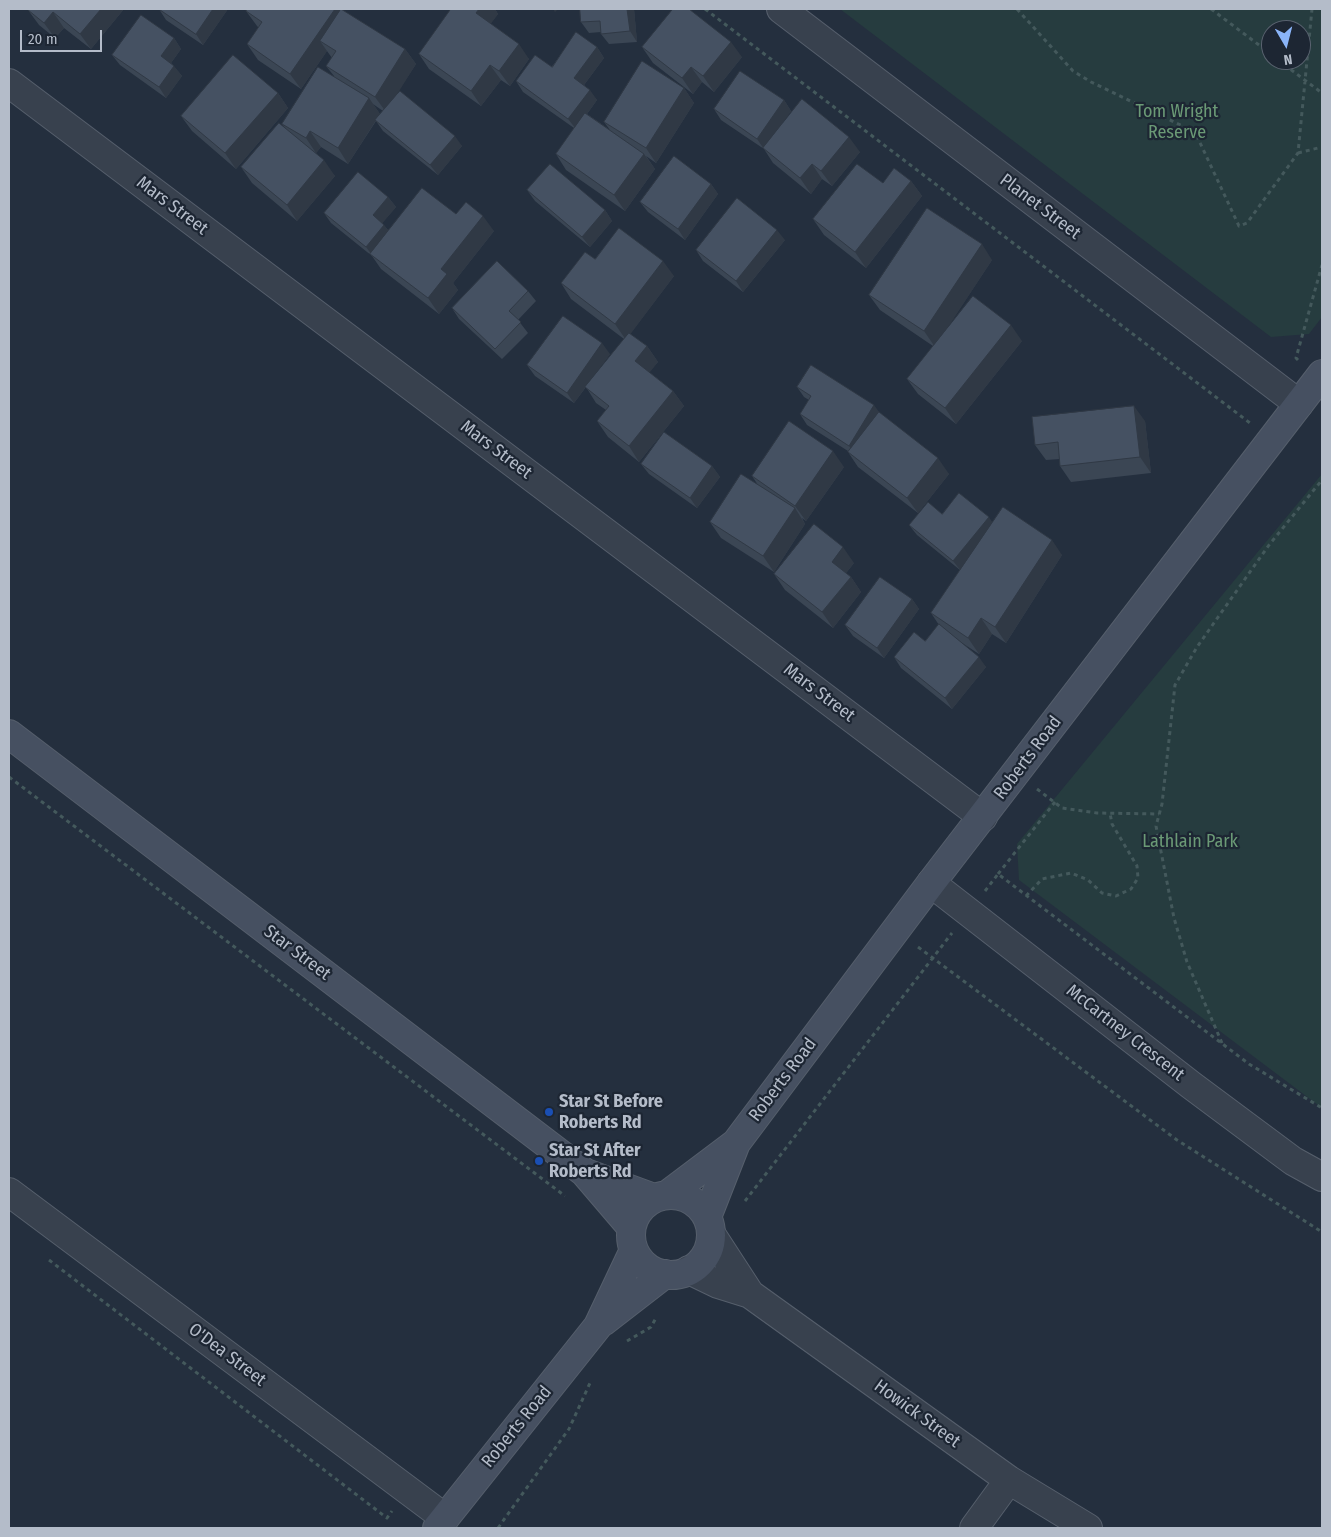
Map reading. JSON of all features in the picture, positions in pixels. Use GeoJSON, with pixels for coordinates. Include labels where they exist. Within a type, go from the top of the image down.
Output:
{"type":"FeatureCollection","features":[{"type":"Feature","properties":{"kind":"main road","name":"Roberts Road"},"geometry":{"type":"LineString","coordinates":[[660,1196],[736,1143],[931,883],[1322,374]]}},
{"type":"Feature","properties":{"kind":"main road","name":"Star Street"},"geometry":{"type":"LineString","coordinates":[[9,734],[584,1172],[633,1239]]}},
{"type":"Feature","properties":{"kind":"main road","name":"Roberts Road"},"geometry":{"type":"LineString","coordinates":[[709,1226],[736,1143]]}},
{"type":"Feature","properties":{"kind":"main road","name":"Star Street"},"geometry":{"type":"LineString","coordinates":[[584,1172],[660,1196]]}},
{"type":"Feature","properties":{"kind":"main road"},"geometry":{"type":"LineString","coordinates":[[679,1195],[690,1200],[700,1207],[709,1226],[705,1255],[677,1272],[652,1270],[641,1262],[633,1239],[640,1210],[660,1196],[679,1195]]}},
{"type":"Feature","properties":{"kind":"main road","name":"Roberts Road"},"geometry":{"type":"LineString","coordinates":[[441,1523],[598,1326],[633,1239]]}},
{"type":"Feature","properties":{"kind":"main road","name":"Roberts Road"},"geometry":{"type":"LineString","coordinates":[[598,1326],[677,1272]]}},
{"type":"Feature","properties":{"kind":"street","name":"Planet Street"},"geometry":{"type":"LineString","coordinates":[[781,9],[1299,404]]}},
{"type":"Feature","properties":{"kind":"street","name":"Mars Street"},"geometry":{"type":"LineString","coordinates":[[9,83],[983,817]]}},
{"type":"Feature","properties":{"kind":"street","name":"McCartney Crescent"},"geometry":{"type":"LineString","coordinates":[[931,883],[1199,1091],[1293,1161],[1322,1177]]}},
{"type":"Feature","properties":{"kind":"street","name":"O'Dea Street"},"geometry":{"type":"LineString","coordinates":[[9,1192],[407,1490],[441,1523]]}},
{"type":"Feature","properties":{"kind":"street","name":"Howick Street"},"geometry":{"type":"LineString","coordinates":[[709,1226],[750,1294]]}},
{"type":"Feature","properties":{"kind":"street","name":"Howick Street"},"geometry":{"type":"LineString","coordinates":[[677,1272],[750,1294],[1009,1480],[1088,1528]]}},
{"type":"Feature","properties":{"kind":"street"},"geometry":{"type":"LineString","coordinates":[[974,1528],[1009,1480]]}},
{"type":"Feature","properties":{"kind":"path"},"geometry":{"type":"LineString","coordinates":[[705,9],[1272,440]]}},
{"type":"Feature","properties":{"kind":"path"},"geometry":{"type":"LineString","coordinates":[[1017,9],[1073,71],[1091,82],[1195,132],[1239,226],[1248,223],[1298,153],[1312,9]]}},
{"type":"Feature","properties":{"kind":"path"},"geometry":{"type":"LineString","coordinates":[[1212,9],[1261,46]]}},
{"type":"Feature","properties":{"kind":"path"},"geometry":{"type":"LineString","coordinates":[[1292,70],[1322,94]]}},
{"type":"Feature","properties":{"kind":"path"},"geometry":{"type":"LineString","coordinates":[[1298,153],[1322,147]]}},
{"type":"Feature","properties":{"kind":"path"},"geometry":{"type":"LineString","coordinates":[[1296,358],[1322,265]]}},
{"type":"Feature","properties":{"kind":"path"},"geometry":{"type":"LineString","coordinates":[[1222,1044],[1187,962],[1174,918],[1156,826],[1175,685],[1197,647],[1269,546],[1322,480]]}},
{"type":"Feature","properties":{"kind":"path"},"geometry":{"type":"LineString","coordinates":[[9,777],[568,1198]]}},
{"type":"Feature","properties":{"kind":"path"},"geometry":{"type":"LineString","coordinates":[[1041,791],[1062,808],[1110,813],[1159,814]]}},
{"type":"Feature","properties":{"kind":"path"},"geometry":{"type":"LineString","coordinates":[[741,1206],[1055,802]]}},
{"type":"Feature","properties":{"kind":"path"},"geometry":{"type":"LineString","coordinates":[[1026,896],[1042,879],[1071,873],[1088,880],[1102,893],[1116,896],[1131,889],[1138,878],[1138,866],[1112,824],[1110,813]]}},
{"type":"Feature","properties":{"kind":"path"},"geometry":{"type":"LineString","coordinates":[[998,874],[1249,1064],[1322,1108]]}},
{"type":"Feature","properties":{"kind":"path"},"geometry":{"type":"LineString","coordinates":[[933,958],[1177,1140],[1322,1232]]}},
{"type":"Feature","properties":{"kind":"path"},"geometry":{"type":"LineString","coordinates":[[48,1259],[387,1518],[407,1490]]}},
{"type":"Feature","properties":{"kind":"path"},"geometry":{"type":"LineString","coordinates":[[620,1342],[629,1340],[651,1328],[658,1314]]}},
{"type":"Feature","properties":{"kind":"path"},"geometry":{"type":"LineString","coordinates":[[498,1528],[569,1428],[588,1388],[591,1376]]}},
{"type":"Feature","properties":{"kind":"green space","name":"Tom Wright Reserve"},"geometry":{"type":"Polygon","coordinates":[[[840,9],[1322,9],[1322,317],[1309,334],[1271,337],[840,9]]]}},
{"type":"Feature","properties":{"kind":"green space","name":"Lathlain Park"},"geometry":{"type":"Polygon","coordinates":[[[1322,474],[1322,1108],[1019,880],[1017,844],[1322,474]]]}},
{"type":"Feature","properties":{"kind":"building"},"geometry":{"type":"Polygon","coordinates":[[[29,9],[101,9],[80,34],[53,12],[44,23],[29,9]]]}},
{"type":"Feature","properties":{"kind":"building"},"geometry":{"type":"Polygon","coordinates":[[[159,9],[213,9],[196,34],[159,9]]]}},
{"type":"Feature","properties":{"kind":"building"},"geometry":{"type":"Polygon","coordinates":[[[248,9],[335,9],[290,74],[247,44],[262,22],[246,11],[248,9]]]}},
{"type":"Feature","properties":{"kind":"building"},"geometry":{"type":"Polygon","coordinates":[[[341,9],[405,49],[375,97],[326,66],[336,51],[320,41],[341,9]]]}},
{"type":"Feature","properties":{"kind":"building"},"geometry":{"type":"Polygon","coordinates":[[[451,9],[479,9],[476,13],[519,44],[499,71],[490,65],[471,91],[419,54],[451,9]]]}},
{"type":"Feature","properties":{"kind":"building"},"geometry":{"type":"Polygon","coordinates":[[[580,9],[627,9],[630,31],[601,34],[600,21],[581,22],[580,9]]]}},
{"type":"Feature","properties":{"kind":"building"},"geometry":{"type":"Polygon","coordinates":[[[673,9],[689,9],[731,42],[703,76],[691,67],[682,78],[642,47],[673,9]]]}},
{"type":"Feature","properties":{"kind":"building"},"geometry":{"type":"Polygon","coordinates":[[[141,15],[174,38],[161,56],[174,66],[159,87],[112,55],[141,15]]]}},
{"type":"Feature","properties":{"kind":"building"},"geometry":{"type":"Polygon","coordinates":[[[576,32],[597,47],[574,78],[590,90],[568,119],[516,81],[535,55],[552,67],[576,32]]]}},
{"type":"Feature","properties":{"kind":"building"},"geometry":{"type":"Polygon","coordinates":[[[233,55],[278,93],[225,153],[181,116],[233,55]]]}},
{"type":"Feature","properties":{"kind":"building"},"geometry":{"type":"Polygon","coordinates":[[[642,61],[684,88],[646,148],[604,122],[642,61]]]}},
{"type":"Feature","properties":{"kind":"building"},"geometry":{"type":"Polygon","coordinates":[[[318,67],[369,98],[338,148],[310,131],[306,138],[282,124],[318,67]]]}},
{"type":"Feature","properties":{"kind":"building"},"geometry":{"type":"Polygon","coordinates":[[[740,71],[784,100],[757,139],[714,109],[740,71]]]}},
{"type":"Feature","properties":{"kind":"building"},"geometry":{"type":"Polygon","coordinates":[[[400,91],[455,136],[430,165],[375,120],[400,91]]]}},
{"type":"Feature","properties":{"kind":"building"},"geometry":{"type":"Polygon","coordinates":[[[802,99],[849,137],[821,171],[812,164],[800,178],[763,148],[802,99]]]}},
{"type":"Feature","properties":{"kind":"building"},"geometry":{"type":"Polygon","coordinates":[[[585,113],[644,154],[614,195],[556,154],[585,113]]]}},
{"type":"Feature","properties":{"kind":"building"},"geometry":{"type":"Polygon","coordinates":[[[279,123],[324,160],[287,205],[241,167],[279,123]]]}},
{"type":"Feature","properties":{"kind":"building"},"geometry":{"type":"Polygon","coordinates":[[[674,156],[711,184],[678,229],[640,202],[674,156]]]}},
{"type":"Feature","properties":{"kind":"building"},"geometry":{"type":"Polygon","coordinates":[[[550,164],[605,210],[582,237],[527,190],[550,164]]]}},
{"type":"Feature","properties":{"kind":"building"},"geometry":{"type":"Polygon","coordinates":[[[857,164],[883,183],[894,168],[911,181],[855,252],[813,219],[857,164]]]}},
{"type":"Feature","properties":{"kind":"building"},"geometry":{"type":"Polygon","coordinates":[[[358,172],[388,197],[373,215],[384,225],[366,247],[324,213],[358,172]]]}},
{"type":"Feature","properties":{"kind":"building"},"geometry":{"type":"Polygon","coordinates":[[[422,188],[456,214],[466,202],[483,216],[441,269],[447,274],[428,298],[370,254],[422,188]]]}},
{"type":"Feature","properties":{"kind":"building"},"geometry":{"type":"Polygon","coordinates":[[[737,198],[777,230],[736,281],[696,250],[737,198]]]}},
{"type":"Feature","properties":{"kind":"building"},"geometry":{"type":"Polygon","coordinates":[[[927,208],[982,244],[924,331],[869,295],[927,208]]]}},
{"type":"Feature","properties":{"kind":"building"},"geometry":{"type":"Polygon","coordinates":[[[619,228],[663,261],[615,324],[561,283],[585,252],[595,259],[619,228]]]}},
{"type":"Feature","properties":{"kind":"building"},"geometry":{"type":"Polygon","coordinates":[[[497,261],[528,291],[509,311],[521,322],[495,349],[452,308],[497,261]]]}},
{"type":"Feature","properties":{"kind":"building"},"geometry":{"type":"Polygon","coordinates":[[[973,296],[1011,325],[945,408],[907,379],[973,296]]]}},
{"type":"Feature","properties":{"kind":"building"},"geometry":{"type":"Polygon","coordinates":[[[563,316],[602,343],[567,393],[527,365],[563,316]]]}},
{"type":"Feature","properties":{"kind":"building"},"geometry":{"type":"Polygon","coordinates":[[[629,333],[647,346],[635,361],[673,391],[629,446],[597,421],[609,406],[585,387],[629,333]]]}},
{"type":"Feature","properties":{"kind":"building"},"geometry":{"type":"Polygon","coordinates":[[[811,365],[874,405],[849,446],[800,414],[811,396],[797,387],[811,365]]]}},
{"type":"Feature","properties":{"kind":"building"},"geometry":{"type":"Polygon","coordinates":[[[1134,406],[1140,457],[1060,466],[1058,442],[1035,445],[1032,417],[1134,406]]]}},
{"type":"Feature","properties":{"kind":"building"},"geometry":{"type":"Polygon","coordinates":[[[879,412],[938,458],[907,498],[848,452],[879,412]]]}},
{"type":"Feature","properties":{"kind":"building"},"geometry":{"type":"Polygon","coordinates":[[[789,421],[833,451],[795,506],[752,476],[789,421]]]}},
{"type":"Feature","properties":{"kind":"building"},"geometry":{"type":"Polygon","coordinates":[[[664,432],[712,466],[690,498],[641,464],[664,432]]]}},
{"type":"Feature","properties":{"kind":"building"},"geometry":{"type":"Polygon","coordinates":[[[741,474],[795,508],[763,556],[710,522],[741,474]]]}},
{"type":"Feature","properties":{"kind":"building"},"geometry":{"type":"Polygon","coordinates":[[[959,493],[989,517],[953,561],[909,525],[928,502],[942,514],[959,493]]]}},
{"type":"Feature","properties":{"kind":"building"},"geometry":{"type":"Polygon","coordinates":[[[1003,507],[1052,540],[995,627],[981,618],[968,638],[931,613],[1003,507]]]}},
{"type":"Feature","properties":{"kind":"building"},"geometry":{"type":"Polygon","coordinates":[[[814,524],[843,547],[832,562],[851,577],[822,612],[774,574],[814,524]]]}},
{"type":"Feature","properties":{"kind":"building"},"geometry":{"type":"Polygon","coordinates":[[[880,577],[912,599],[877,648],[845,625],[880,577]]]}},
{"type":"Feature","properties":{"kind":"building"},"geometry":{"type":"Polygon","coordinates":[[[939,624],[979,657],[945,698],[894,657],[914,632],[925,641],[939,624]]]}},
{"type":"Feature","properties":{"kind":"place","name":"Star St Before Roberts Rd"},"geometry":{"type":"Point","coordinates":[549,1112]}},
{"type":"Feature","properties":{"kind":"place","name":"Star St After Roberts Rd"},"geometry":{"type":"Point","coordinates":[539,1161]}}]}
